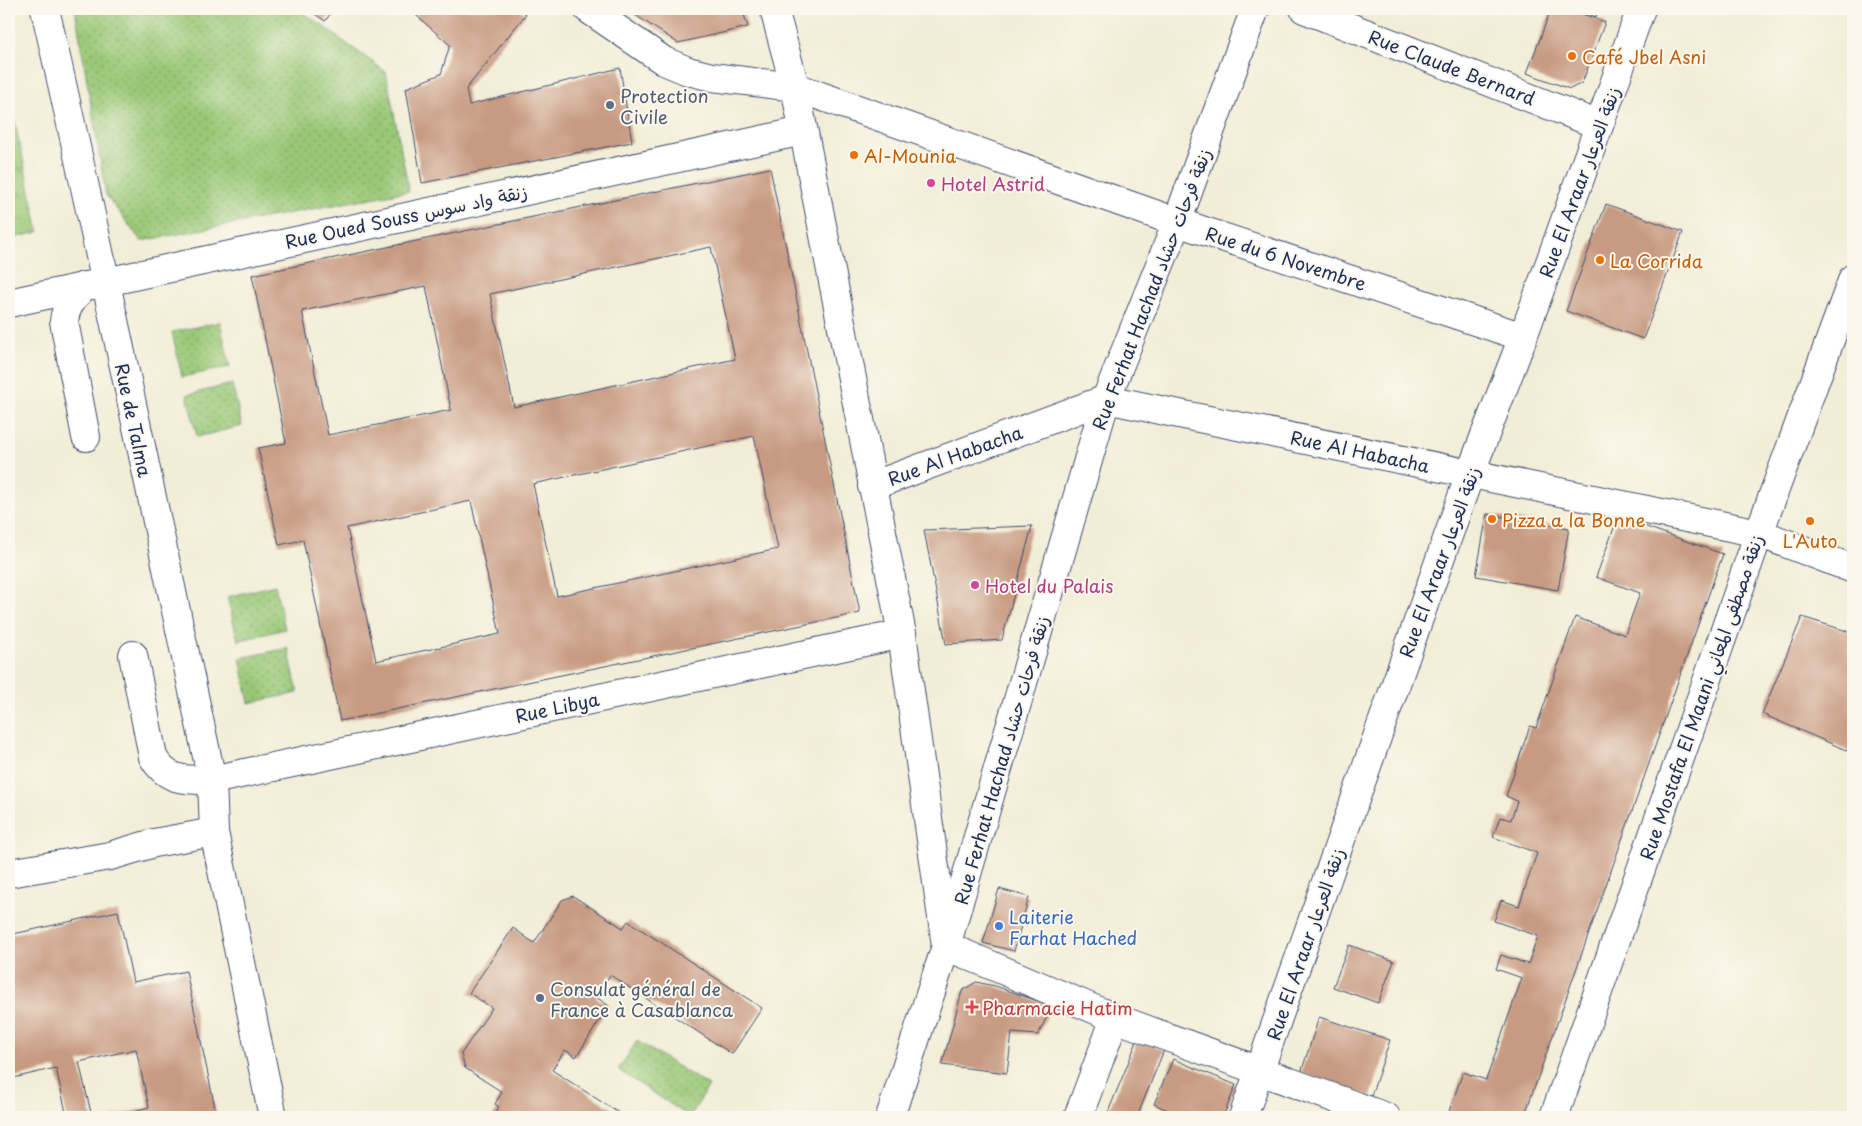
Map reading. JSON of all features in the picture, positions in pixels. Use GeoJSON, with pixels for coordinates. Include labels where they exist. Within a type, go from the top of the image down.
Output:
{"type":"FeatureCollection","features":[{"type":"Feature","properties":{"kind":"street","name":"Rue de Talma"},"geometry":{"type":"LineString","coordinates":[[45,9],[96,284],[122,368],[212,780],[214,832],[273,1117]]}},
{"type":"Feature","properties":{"kind":"street","name":"Rue du 6 Novembre"},"geometry":{"type":"LineString","coordinates":[[588,9],[664,61],[688,71],[712,77],[795,87],[1177,222],[1523,337]]}},
{"type":"Feature","properties":{"kind":"street"},"geometry":{"type":"LineString","coordinates":[[774,9],[795,87],[802,131],[902,634],[946,946],[1115,1018],[1386,1117]]}},
{"type":"Feature","properties":{"kind":"street","name":"Rue Ferhat Hachad زنقة فرحات حشاد"},"geometry":{"type":"LineString","coordinates":[[890,1117],[946,946],[1106,399],[1177,222],[1255,9]]}},
{"type":"Feature","properties":{"kind":"street","name":"Rue Claude Bernard"},"geometry":{"type":"LineString","coordinates":[[1304,9],[1600,125]]}},
{"type":"Feature","properties":{"kind":"street","name":"Rue El Araar زنقة العرعار"},"geometry":{"type":"LineString","coordinates":[[1243,1117],[1470,474],[1523,337],[1641,9]]}},
{"type":"Feature","properties":{"kind":"street","name":"Rue Oued Souss زنقة واد سوس"},"geometry":{"type":"LineString","coordinates":[[9,303],[802,131]]}},
{"type":"Feature","properties":{"kind":"street","name":"Rue Mostafa El Maani زنقة مصطفى المعاني"},"geometry":{"type":"LineString","coordinates":[[1554,1117],[1759,532],[1853,278]]}},
{"type":"Feature","properties":{"kind":"street"},"geometry":{"type":"LineString","coordinates":[[86,437],[64,321],[66,310],[71,300],[96,284]]}},
{"type":"Feature","properties":{"kind":"street","name":"Rue Al Habacha"},"geometry":{"type":"LineString","coordinates":[[872,486],[1106,399],[1759,532],[1853,569]]}},
{"type":"Feature","properties":{"kind":"street","name":"Rue Libya"},"geometry":{"type":"LineString","coordinates":[[134,654],[153,757],[160,768],[184,780],[212,780],[902,634]]}},
{"type":"Feature","properties":{"kind":"street"},"geometry":{"type":"LineString","coordinates":[[9,873],[110,856],[154,843],[214,832]]}},
{"type":"Feature","properties":{"kind":"street"},"geometry":{"type":"LineString","coordinates":[[1078,1117],[1115,1018]]}},
{"type":"Feature","properties":{"kind":"green space"},"geometry":{"type":"Polygon","coordinates":[[[75,9],[299,9],[386,72],[409,191],[141,241],[106,195],[75,9]]]}},
{"type":"Feature","properties":{"kind":"green space"},"geometry":{"type":"Polygon","coordinates":[[[9,95],[39,232],[9,239],[9,95]]]}},
{"type":"Feature","properties":{"kind":"green space"},"geometry":{"type":"Polygon","coordinates":[[[220,322],[230,367],[182,377],[172,332],[220,322]]]}},
{"type":"Feature","properties":{"kind":"green space"},"geometry":{"type":"Polygon","coordinates":[[[232,384],[242,426],[197,437],[187,395],[232,384]]]}},
{"type":"Feature","properties":{"kind":"green space"},"geometry":{"type":"Polygon","coordinates":[[[275,585],[285,629],[238,641],[227,597],[275,585]]]}},
{"type":"Feature","properties":{"kind":"green space"},"geometry":{"type":"Polygon","coordinates":[[[288,648],[298,693],[249,703],[240,658],[288,648]]]}},
{"type":"Feature","properties":{"kind":"green space"},"geometry":{"type":"Polygon","coordinates":[[[637,1041],[709,1086],[690,1117],[618,1070],[637,1041]]]}},
{"type":"Feature","properties":{"kind":"building"},"geometry":{"type":"Polygon","coordinates":[[[308,9],[334,9],[325,21],[308,9]]]}},
{"type":"Feature","properties":{"kind":"building"},"geometry":{"type":"Polygon","coordinates":[[[409,9],[519,9],[526,14],[466,89],[469,105],[620,68],[632,142],[422,183],[406,88],[441,74],[450,45],[409,9]]]}},
{"type":"Feature","properties":{"kind":"building"},"geometry":{"type":"Polygon","coordinates":[[[626,9],[742,9],[748,27],[678,43],[626,9]]]}},
{"type":"Feature","properties":{"kind":"building"},"geometry":{"type":"Polygon","coordinates":[[[1551,9],[1568,9],[1605,22],[1582,83],[1570,89],[1527,73],[1551,9]]]}},
{"type":"Feature","properties":{"kind":"building"},"geometry":{"type":"Polygon","coordinates":[[[1573,9],[1599,9],[1596,17],[1573,9]]]}},
{"type":"Feature","properties":{"kind":"building"},"geometry":{"type":"Polygon","coordinates":[[[770,168],[860,613],[340,721],[303,540],[279,545],[258,448],[286,443],[252,275],[770,168]],[[711,247],[490,294],[514,407],[735,359],[711,247]],[[426,286],[302,311],[328,435],[451,410],[426,286]],[[754,436],[533,484],[557,596],[778,549],[754,436]],[[471,501],[347,528],[376,661],[500,634],[471,501]]]}},
{"type":"Feature","properties":{"kind":"building"},"geometry":{"type":"Polygon","coordinates":[[[1606,204],[1683,232],[1643,339],[1566,311],[1606,204]]]}},
{"type":"Feature","properties":{"kind":"building"},"geometry":{"type":"Polygon","coordinates":[[[1487,514],[1569,528],[1558,590],[1476,576],[1487,514]]]}},
{"type":"Feature","properties":{"kind":"building"},"geometry":{"type":"Polygon","coordinates":[[[1618,517],[1723,554],[1524,1117],[1447,1117],[1463,1072],[1486,1080],[1522,978],[1496,969],[1501,955],[1528,964],[1538,936],[1494,921],[1501,900],[1519,906],[1537,853],[1493,837],[1500,817],[1511,820],[1517,801],[1506,796],[1530,726],[1536,728],[1575,617],[1625,635],[1640,593],[1596,577],[1618,517]]]}},
{"type":"Feature","properties":{"kind":"building","name":"Hotel du Palais"},"geometry":{"type":"Polygon","coordinates":[[[1032,526],[1002,640],[946,644],[924,530],[1032,526]]]}},
{"type":"Feature","properties":{"kind":"building"},"geometry":{"type":"Polygon","coordinates":[[[1802,617],[1853,633],[1853,753],[1762,714],[1802,617]]]}},
{"type":"Feature","properties":{"kind":"building"},"geometry":{"type":"Polygon","coordinates":[[[999,889],[1029,897],[1014,951],[983,943],[999,889]]]}},
{"type":"Feature","properties":{"kind":"building"},"geometry":{"type":"Polygon","coordinates":[[[573,896],[623,928],[628,921],[762,1008],[732,1054],[610,975],[596,997],[609,1006],[576,1057],[565,1050],[552,1070],[625,1117],[492,1117],[499,1107],[495,1104],[502,1092],[465,1068],[461,1054],[492,1008],[469,993],[513,928],[534,943],[562,900],[573,896]]]}},
{"type":"Feature","properties":{"kind":"building"},"geometry":{"type":"Polygon","coordinates":[[[118,911],[133,982],[186,971],[217,1117],[110,1117],[149,1107],[136,1049],[79,1062],[92,1117],[67,1117],[56,1068],[9,1079],[9,935],[118,911]]]}},
{"type":"Feature","properties":{"kind":"building"},"geometry":{"type":"Polygon","coordinates":[[[1349,945],[1394,961],[1378,1003],[1333,987],[1349,945]]]}},
{"type":"Feature","properties":{"kind":"building"},"geometry":{"type":"Polygon","coordinates":[[[976,982],[995,986],[1052,1006],[1038,1035],[1012,1033],[1007,1073],[942,1065],[962,991],[976,982]]]}},
{"type":"Feature","properties":{"kind":"building"},"geometry":{"type":"Polygon","coordinates":[[[1319,1017],[1390,1040],[1371,1096],[1301,1073],[1319,1017]]]}},
{"type":"Feature","properties":{"kind":"building"},"geometry":{"type":"Polygon","coordinates":[[[1138,1039],[1164,1050],[1137,1117],[1106,1117],[1138,1039]]]}},
{"type":"Feature","properties":{"kind":"building"},"geometry":{"type":"Polygon","coordinates":[[[1173,1059],[1236,1085],[1223,1117],[1168,1117],[1170,1111],[1154,1104],[1173,1059]]]}},
{"type":"Feature","properties":{"kind":"place","name":"Café Jbel Asni"},"geometry":{"type":"Point","coordinates":[1572,56]}},
{"type":"Feature","properties":{"kind":"place","name":"Protection Civile"},"geometry":{"type":"Point","coordinates":[610,105]}},
{"type":"Feature","properties":{"kind":"place","name":"Al-Mounia"},"geometry":{"type":"Point","coordinates":[854,155]}},
{"type":"Feature","properties":{"kind":"place","name":"Hotel Astrid"},"geometry":{"type":"Point","coordinates":[931,183]}},
{"type":"Feature","properties":{"kind":"place","name":"La Corrida"},"geometry":{"type":"Point","coordinates":[1600,260]}},
{"type":"Feature","properties":{"kind":"place","name":"Pizza a la Bonne"},"geometry":{"type":"Point","coordinates":[1492,519]}},
{"type":"Feature","properties":{"kind":"place","name":"L'Auto"},"geometry":{"type":"Point","coordinates":[1810,521]}},
{"type":"Feature","properties":{"kind":"place","name":"Hotel du Palais"},"geometry":{"type":"Point","coordinates":[975,585]}},
{"type":"Feature","properties":{"kind":"place","name":"Laiterie Farhat Hached"},"geometry":{"type":"Point","coordinates":[999,926]}},
{"type":"Feature","properties":{"kind":"place","name":"Consulat général de France à Casablanca"},"geometry":{"type":"Point","coordinates":[540,998]}},
{"type":"Feature","properties":{"kind":"place","name":"Pharmacie Hatim"},"geometry":{"type":"Point","coordinates":[972,1007]}}]}
